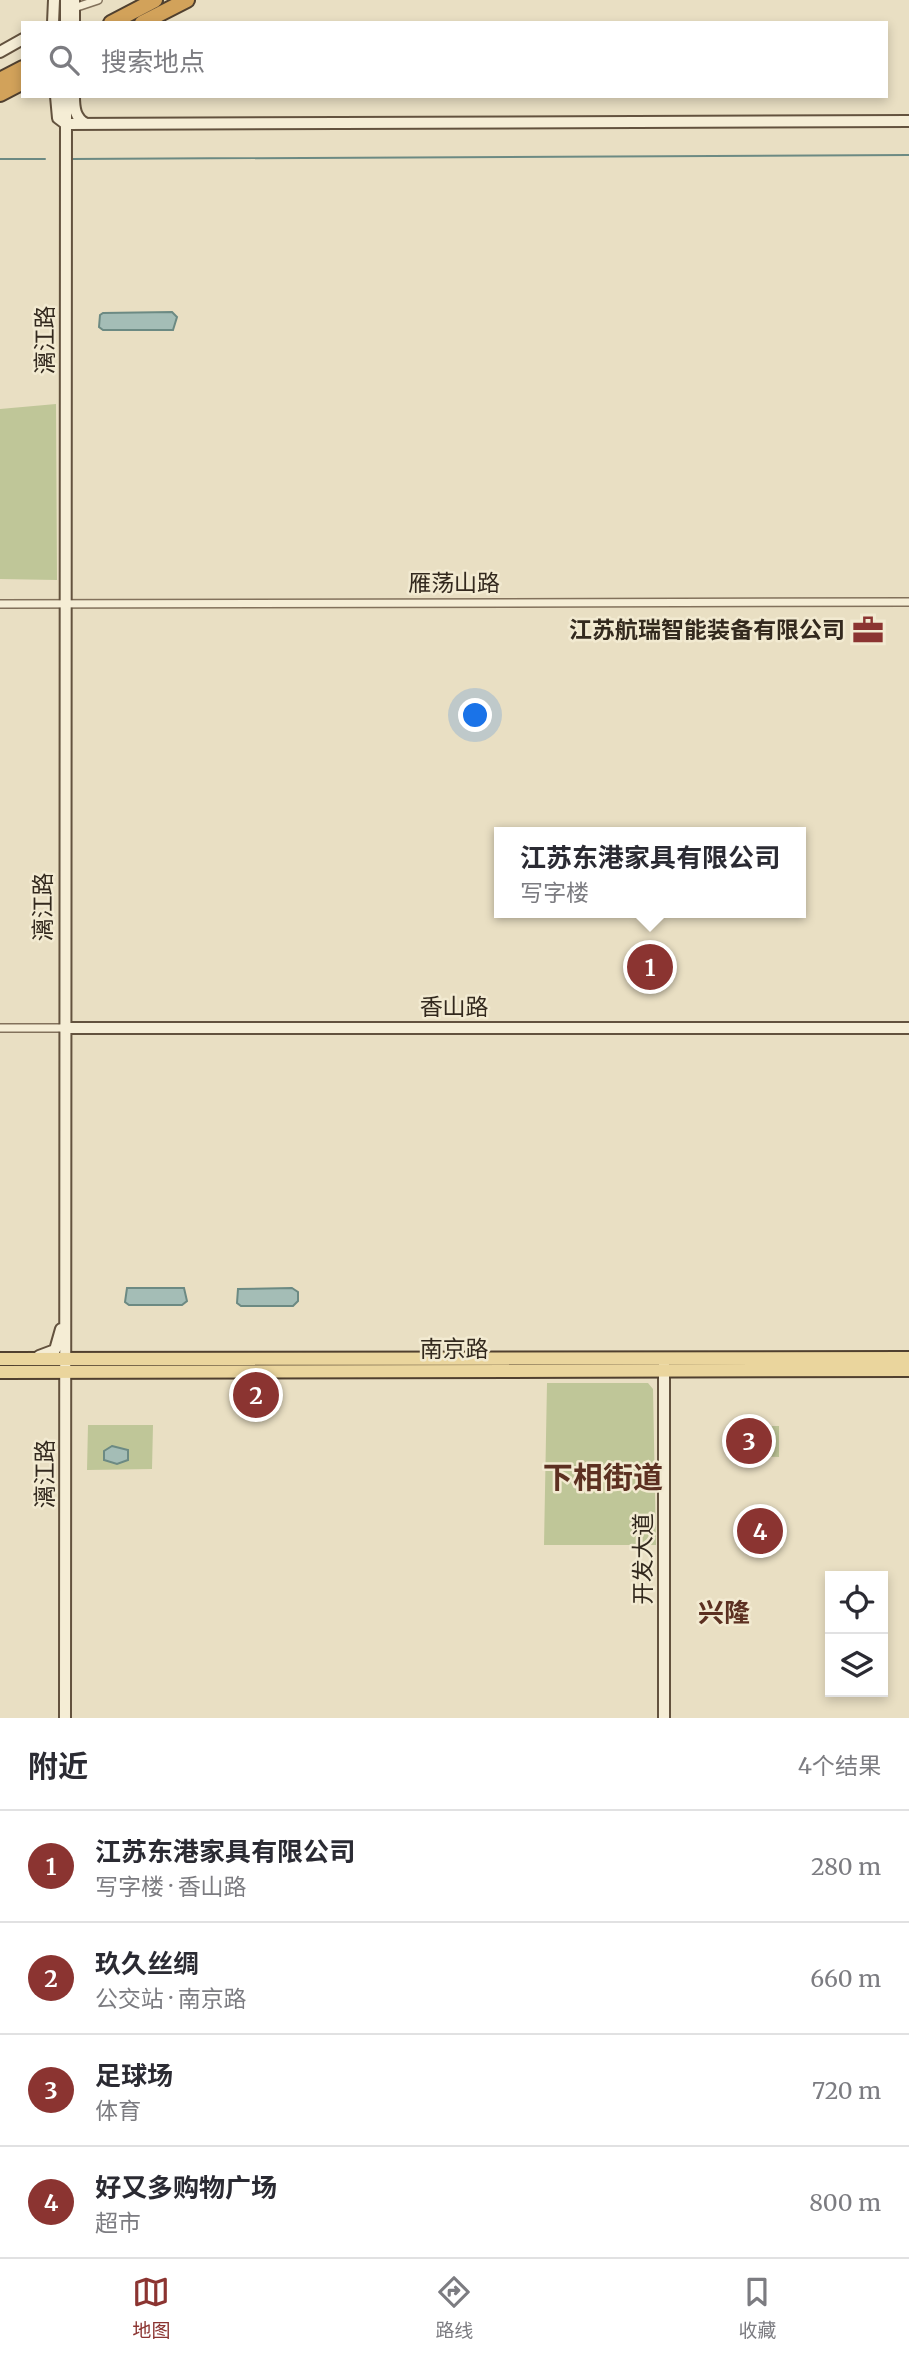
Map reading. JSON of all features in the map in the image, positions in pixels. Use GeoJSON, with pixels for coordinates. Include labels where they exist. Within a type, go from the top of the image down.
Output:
{"type":"FeatureCollection","features":[{"type":"Feature","properties":{"kind":"highway"},"geometry":{"type":"LineString","coordinates":[[115,21],[155,0]]}},
{"type":"Feature","properties":{"kind":"highway"},"geometry":{"type":"LineString","coordinates":[[146,21],[187,0]]}},
{"type":"Feature","properties":{"kind":"highway"},"geometry":{"type":"LineString","coordinates":[[0,80],[21,69]]}},
{"type":"Feature","properties":{"kind":"highway"},"geometry":{"type":"LineString","coordinates":[[0,94],[21,83]]}},
{"type":"Feature","properties":{"kind":"main road","name":"南京路"},"geometry":{"type":"LineString","coordinates":[[0,1372],[67,1365],[664,1364],[909,1358]]}},
{"type":"Feature","properties":{"kind":"main road","name":"南京路"},"geometry":{"type":"LineString","coordinates":[[0,1359],[24,1359],[67,1365]]}},
{"type":"Feature","properties":{"kind":"main road","name":"南京路"},"geometry":{"type":"LineString","coordinates":[[664,1364],[909,1370]]}},
{"type":"Feature","properties":{"kind":"street"},"geometry":{"type":"LineString","coordinates":[[53,21],[54,0]]}},
{"type":"Feature","properties":{"kind":"street"},"geometry":{"type":"LineString","coordinates":[[72,3],[98,0]]}},
{"type":"Feature","properties":{"kind":"street"},"geometry":{"type":"LineString","coordinates":[[67,21],[72,3]]}},
{"type":"Feature","properties":{"kind":"street"},"geometry":{"type":"LineString","coordinates":[[72,3],[74,21]]}},
{"type":"Feature","properties":{"kind":"street"},"geometry":{"type":"LineString","coordinates":[[0,52],[21,41]]}},
{"type":"Feature","properties":{"kind":"street"},"geometry":{"type":"LineString","coordinates":[[56,98],[58,118],[66,124],[909,121]]}},
{"type":"Feature","properties":{"kind":"street","name":"漓江路"},"geometry":{"type":"LineString","coordinates":[[65,1718],[66,98]]}},
{"type":"Feature","properties":{"kind":"street"},"geometry":{"type":"LineString","coordinates":[[74,98],[79,120],[86,124]]}},
{"type":"Feature","properties":{"kind":"street"},"geometry":{"type":"LineString","coordinates":[[66,152],[72,137],[86,124]]}},
{"type":"Feature","properties":{"kind":"street","name":"雁荡山路"},"geometry":{"type":"LineString","coordinates":[[0,604],[909,602]]}},
{"type":"Feature","properties":{"kind":"street","name":"香山路"},"geometry":{"type":"LineString","coordinates":[[0,1028],[909,1028]]}},
{"type":"Feature","properties":{"kind":"street"},"geometry":{"type":"LineString","coordinates":[[24,1359],[50,1354],[59,1345],[66,1288]]}},
{"type":"Feature","properties":{"kind":"street","name":"开发大道"},"geometry":{"type":"LineString","coordinates":[[664,1364],[664,1718]]}},
{"type":"Feature","properties":{"kind":"green space"},"geometry":{"type":"Polygon","coordinates":[[[56,404],[57,580],[0,579],[0,409],[56,404]]]}},
{"type":"Feature","properties":{"kind":"green space"},"geometry":{"type":"Polygon","coordinates":[[[547,1383],[648,1383],[653,1389],[656,1545],[544,1545],[547,1383]]]}},
{"type":"Feature","properties":{"kind":"green space"},"geometry":{"type":"Polygon","coordinates":[[[88,1425],[153,1425],[152,1469],[87,1470],[88,1425]]]}},
{"type":"Feature","properties":{"kind":"green space"},"geometry":{"type":"Polygon","coordinates":[[[739,1426],[779,1426],[779,1457],[738,1456],[739,1426]]]}},
{"type":"Feature","properties":{"kind":"water"},"geometry":{"type":"Polygon","coordinates":[[[172,312],[177,317],[173,330],[103,330],[99,327],[100,315],[103,313],[172,312]]]}},
{"type":"Feature","properties":{"kind":"water"},"geometry":{"type":"Polygon","coordinates":[[[127,1288],[184,1288],[187,1301],[182,1305],[129,1305],[125,1302],[127,1288]]]}},
{"type":"Feature","properties":{"kind":"water"},"geometry":{"type":"Polygon","coordinates":[[[292,1288],[298,1292],[298,1301],[293,1306],[241,1306],[237,1303],[238,1289],[292,1288]]]}},
{"type":"Feature","properties":{"kind":"water"},"geometry":{"type":"Polygon","coordinates":[[[112,1446],[128,1450],[128,1460],[117,1464],[104,1460],[104,1451],[112,1446]]]}},
{"type":"Feature","properties":{"kind":"waterway"},"geometry":{"type":"LineString","coordinates":[[71,159],[909,155]]}},
{"type":"Feature","properties":{"kind":"waterway"},"geometry":{"type":"LineString","coordinates":[[0,159],[45,159]]}},
{"type":"Feature","properties":{"kind":"place","name":"江苏航瑞智能装备有限公司"},"geometry":{"type":"Point","coordinates":[868,630]}},
{"type":"Feature","properties":{"kind":"place","name":"江苏东港家具有限公司"},"geometry":{"type":"Point","coordinates":[650,967]}},
{"type":"Feature","properties":{"kind":"place","name":"玖久丝绸"},"geometry":{"type":"Point","coordinates":[256,1395]}},
{"type":"Feature","properties":{"kind":"place","name":"足球场"},"geometry":{"type":"Point","coordinates":[749,1441]}},
{"type":"Feature","properties":{"kind":"place","name":"好又多购物广场"},"geometry":{"type":"Point","coordinates":[760,1531]}},
{"type":"Feature","properties":{"kind":"district","name":"下相街道"},"geometry":{"type":"Point","coordinates":[603,1478]}},
{"type":"Feature","properties":{"kind":"district","name":"兴隆"},"geometry":{"type":"Point","coordinates":[724,1613]}}]}
